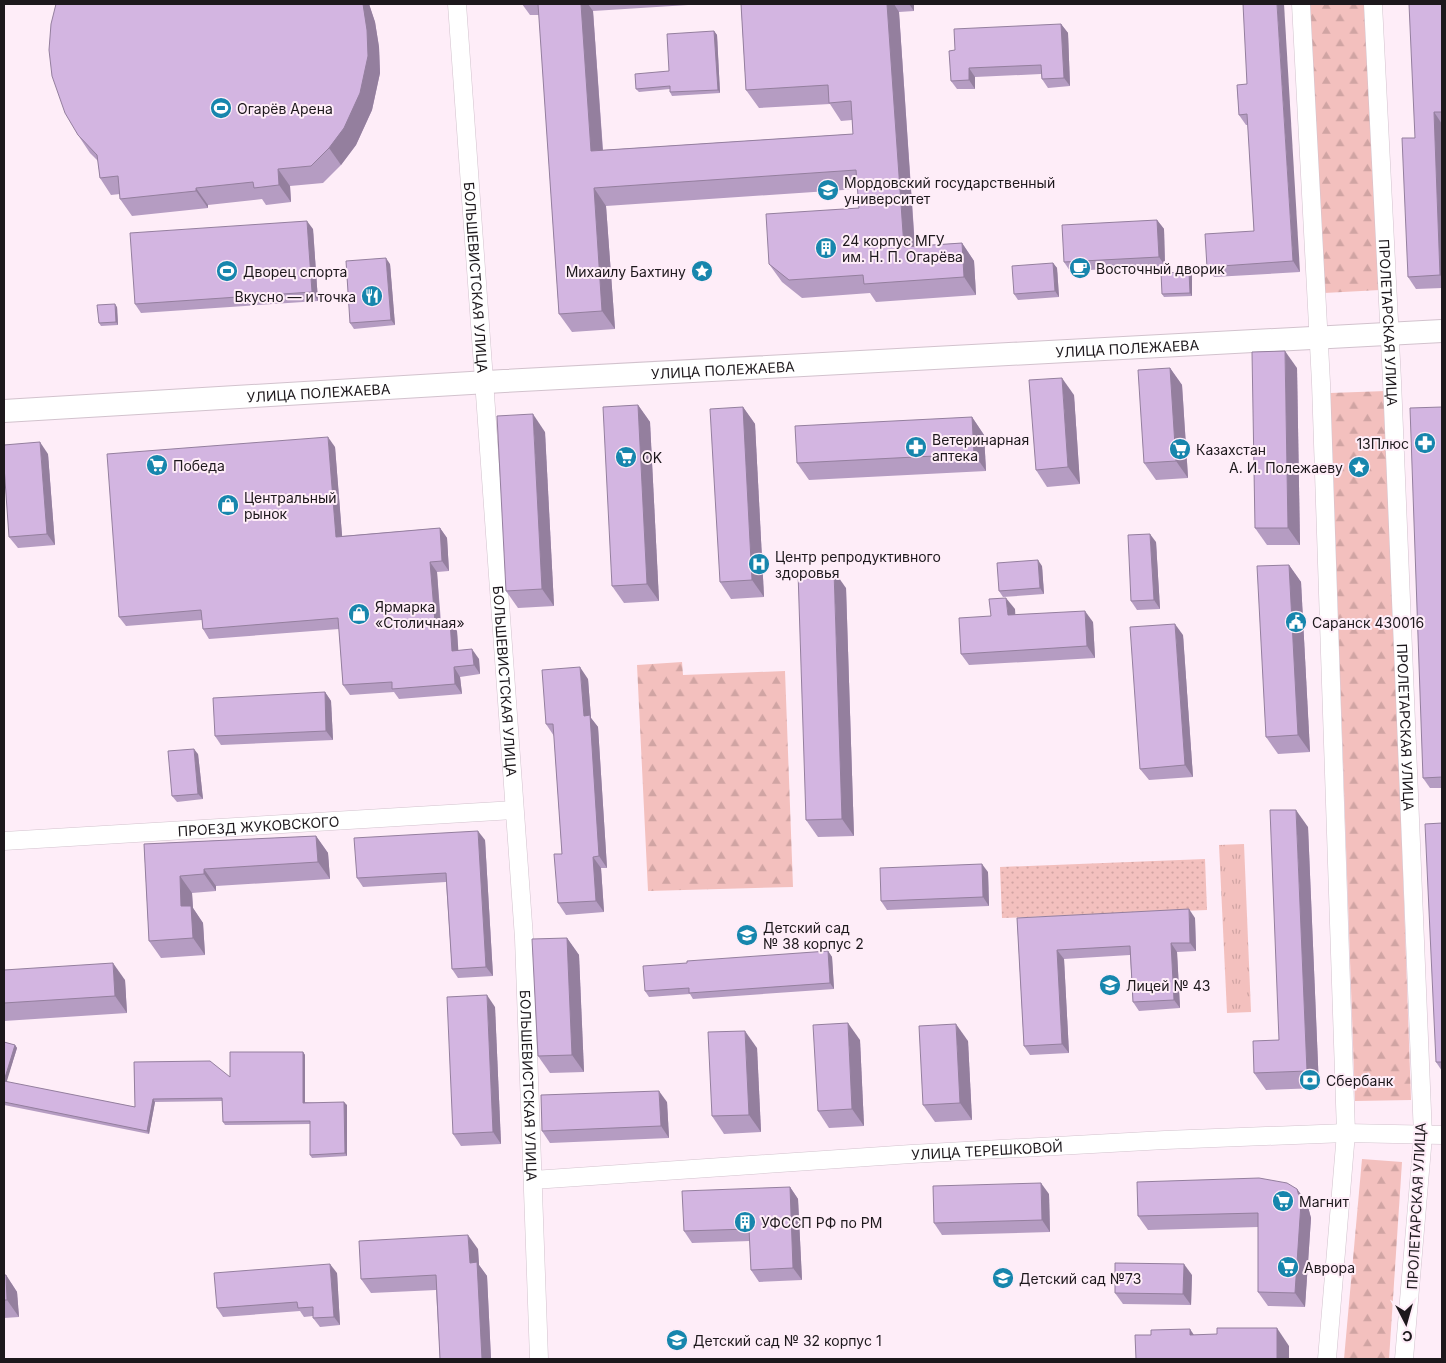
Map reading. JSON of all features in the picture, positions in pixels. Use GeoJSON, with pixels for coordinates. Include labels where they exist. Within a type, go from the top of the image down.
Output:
{"type":"FeatureCollection","features":[{"type":"Feature","properties":{"kind":"main road","name":"УЛИЦА ПОЛЕЖАЕВА"},"geometry":{"type":"LineString","coordinates":[[4,411],[483,382],[1442,331]]}},
{"type":"Feature","properties":{"kind":"street","name":"БОЛЬШЕВИСТСКАЯ УЛИЦА"},"geometry":{"type":"LineString","coordinates":[[457,4],[513,810],[524,938],[539,1359]]}},
{"type":"Feature","properties":{"kind":"street"},"geometry":{"type":"LineString","coordinates":[[1301,4],[1317,338],[1346,1133],[1327,1359]]}},
{"type":"Feature","properties":{"kind":"street","name":"ПРОЛЕТАРСКАЯ УЛИЦА"},"geometry":{"type":"LineString","coordinates":[[1373,4],[1423,1136],[1404,1359]]}},
{"type":"Feature","properties":{"kind":"street","name":"ПРОЕЗД ЖУКОВСКОГО"},"geometry":{"type":"LineString","coordinates":[[4,841],[513,810]]}},
{"type":"Feature","properties":{"kind":"street","name":"УЛИЦА ТЕРЕШКОВОЙ"},"geometry":{"type":"LineString","coordinates":[[533,1180],[911,1154],[1346,1133],[1442,1135]]}},
{"type":"Feature","properties":{"kind":"green space"},"geometry":{"type":"Polygon","coordinates":[[[1309,4],[1364,4],[1380,290],[1324,293],[1309,4]]]}},
{"type":"Feature","properties":{"kind":"green space"},"geometry":{"type":"Polygon","coordinates":[[[1386,391],[1411,1100],[1355,1101],[1330,393],[1386,391]]]}},
{"type":"Feature","properties":{"kind":"green space"},"geometry":{"type":"Polygon","coordinates":[[[682,662],[683,675],[785,671],[793,887],[648,891],[637,665],[682,662]]]}},
{"type":"Feature","properties":{"kind":"green space"},"geometry":{"type":"Polygon","coordinates":[[[1244,844],[1251,1012],[1227,1013],[1219,845],[1244,844]]]}},
{"type":"Feature","properties":{"kind":"green space"},"geometry":{"type":"Polygon","coordinates":[[[1205,859],[1207,910],[1002,918],[1000,867],[1205,859]]]}},
{"type":"Feature","properties":{"kind":"green space"},"geometry":{"type":"Polygon","coordinates":[[[1362,1159],[1402,1162],[1389,1359],[1344,1359],[1362,1159]]]}},
{"type":"Feature","properties":{"kind":"building","name":"Огарёв Арена"},"geometry":{"type":"Polygon","coordinates":[[[56,4],[363,4],[368,56],[360,93],[344,128],[329,148],[311,166],[278,169],[279,185],[254,188],[253,182],[196,188],[196,191],[120,199],[118,176],[100,178],[97,155],[78,135],[65,113],[52,76],[49,50],[51,24],[56,4]]]}},
{"type":"Feature","properties":{"kind":"building"},"geometry":{"type":"Polygon","coordinates":[[[538,4],[581,4],[591,151],[853,134],[851,101],[829,103],[828,85],[746,90],[741,4],[887,4],[904,247],[962,243],[964,277],[864,284],[863,275],[789,280],[769,264],[766,214],[859,208],[856,170],[594,188],[602,311],[559,314],[538,4]]]}},
{"type":"Feature","properties":{"kind":"building"},"geometry":{"type":"Polygon","coordinates":[[[1243,4],[1277,4],[1293,261],[1207,267],[1205,234],[1254,231],[1247,114],[1239,115],[1237,85],[1247,84],[1243,4]]]}},
{"type":"Feature","properties":{"kind":"building"},"geometry":{"type":"Polygon","coordinates":[[[1409,4],[1442,4],[1442,112],[1434,112],[1440,275],[1408,277],[1402,138],[1415,138],[1409,4]]]}},
{"type":"Feature","properties":{"kind":"building"},"geometry":{"type":"Polygon","coordinates":[[[1061,24],[1064,78],[1042,79],[1041,65],[969,68],[969,80],[951,81],[949,51],[955,50],[954,29],[1061,24]]]}},
{"type":"Feature","properties":{"kind":"building"},"geometry":{"type":"Polygon","coordinates":[[[714,31],[718,90],[670,92],[670,86],[636,89],[635,74],[669,71],[667,34],[714,31]]]}},
{"type":"Feature","properties":{"kind":"building"},"geometry":{"type":"Polygon","coordinates":[[[1157,220],[1159,257],[1064,262],[1062,225],[1157,220]]]}},
{"type":"Feature","properties":{"kind":"building","name":"Дворец cпорта"},"geometry":{"type":"Polygon","coordinates":[[[307,221],[312,292],[135,304],[130,233],[307,221]]]}},
{"type":"Feature","properties":{"kind":"building","name":"Вкусно — и точка"},"geometry":{"type":"Polygon","coordinates":[[[386,258],[391,320],[350,323],[346,261],[386,258]]]}},
{"type":"Feature","properties":{"kind":"building"},"geometry":{"type":"Polygon","coordinates":[[[1053,263],[1055,291],[1014,294],[1012,266],[1053,263]]]}},
{"type":"Feature","properties":{"kind":"building"},"geometry":{"type":"Polygon","coordinates":[[[1189,272],[1190,293],[1162,294],[1161,273],[1189,272]]]}},
{"type":"Feature","properties":{"kind":"building"},"geometry":{"type":"Polygon","coordinates":[[[115,304],[116,322],[99,323],[97,305],[115,304]]]}},
{"type":"Feature","properties":{"kind":"building"},"geometry":{"type":"Polygon","coordinates":[[[1285,351],[1288,528],[1255,528],[1252,352],[1285,351]]]}},
{"type":"Feature","properties":{"kind":"building"},"geometry":{"type":"Polygon","coordinates":[[[1170,368],[1176,461],[1144,463],[1138,370],[1170,368]]]}},
{"type":"Feature","properties":{"kind":"building"},"geometry":{"type":"Polygon","coordinates":[[[1062,378],[1068,467],[1036,470],[1029,380],[1062,378]]]}},
{"type":"Feature","properties":{"kind":"building"},"geometry":{"type":"Polygon","coordinates":[[[638,405],[647,584],[612,586],[603,407],[638,405]]]}},
{"type":"Feature","properties":{"kind":"building"},"geometry":{"type":"Polygon","coordinates":[[[743,407],[752,580],[720,582],[710,409],[743,407]]]}},
{"type":"Feature","properties":{"kind":"building"},"geometry":{"type":"Polygon","coordinates":[[[1442,407],[1442,777],[1423,778],[1410,408],[1442,407]]]}},
{"type":"Feature","properties":{"kind":"building"},"geometry":{"type":"Polygon","coordinates":[[[533,414],[542,589],[506,591],[497,416],[533,414]]]}},
{"type":"Feature","properties":{"kind":"building"},"geometry":{"type":"Polygon","coordinates":[[[972,417],[974,454],[797,463],[795,426],[972,417]]]}},
{"type":"Feature","properties":{"kind":"building","name":"Центральный рынок"},"geometry":{"type":"Polygon","coordinates":[[[328,437],[336,537],[440,528],[442,561],[430,562],[435,622],[450,621],[452,651],[472,649],[474,665],[454,667],[455,684],[392,689],[392,682],[343,685],[338,618],[203,629],[201,610],[119,617],[107,454],[328,437]]]}},
{"type":"Feature","properties":{"kind":"building"},"geometry":{"type":"Polygon","coordinates":[[[40,442],[47,534],[9,537],[4,445],[40,442]]]}},
{"type":"Feature","properties":{"kind":"building"},"geometry":{"type":"Polygon","coordinates":[[[1150,534],[1154,600],[1131,601],[1128,535],[1150,534]]]}},
{"type":"Feature","properties":{"kind":"building"},"geometry":{"type":"Polygon","coordinates":[[[1038,560],[1040,588],[999,591],[997,563],[1038,560]]]}},
{"type":"Feature","properties":{"kind":"building"},"geometry":{"type":"Polygon","coordinates":[[[1289,565],[1298,735],[1266,737],[1257,566],[1289,565]]]}},
{"type":"Feature","properties":{"kind":"building"},"geometry":{"type":"Polygon","coordinates":[[[834,571],[842,819],[806,820],[798,572],[834,571]]]}},
{"type":"Feature","properties":{"kind":"building"},"geometry":{"type":"Polygon","coordinates":[[[1006,598],[1008,615],[1085,611],[1087,646],[961,654],[959,618],[991,616],[989,599],[1006,598]]]}},
{"type":"Feature","properties":{"kind":"building"},"geometry":{"type":"Polygon","coordinates":[[[1175,624],[1185,765],[1140,769],[1130,627],[1175,624]]]}},
{"type":"Feature","properties":{"kind":"building"},"geometry":{"type":"Polygon","coordinates":[[[580,667],[584,716],[590,715],[599,856],[593,857],[596,901],[558,903],[554,854],[562,854],[553,724],[546,724],[542,670],[580,667]]]}},
{"type":"Feature","properties":{"kind":"building"},"geometry":{"type":"Polygon","coordinates":[[[325,692],[326,731],[215,736],[213,698],[325,692]]]}},
{"type":"Feature","properties":{"kind":"building"},"geometry":{"type":"Polygon","coordinates":[[[194,749],[198,794],[172,796],[168,751],[194,749]]]}},
{"type":"Feature","properties":{"kind":"building"},"geometry":{"type":"Polygon","coordinates":[[[1270,810],[1296,810],[1307,1071],[1254,1073],[1253,1041],[1279,1040],[1270,810]]]}},
{"type":"Feature","properties":{"kind":"building"},"geometry":{"type":"Polygon","coordinates":[[[1442,823],[1442,1062],[1436,1062],[1425,824],[1442,823]]]}},
{"type":"Feature","properties":{"kind":"building"},"geometry":{"type":"Polygon","coordinates":[[[478,831],[486,967],[452,969],[446,873],[357,878],[354,838],[478,831]]]}},
{"type":"Feature","properties":{"kind":"building"},"geometry":{"type":"Polygon","coordinates":[[[316,836],[318,862],[204,869],[204,874],[180,876],[181,906],[191,906],[193,938],[149,941],[144,844],[316,836]]]}},
{"type":"Feature","properties":{"kind":"building"},"geometry":{"type":"Polygon","coordinates":[[[982,864],[983,897],[881,901],[880,868],[982,864]]]}},
{"type":"Feature","properties":{"kind":"building"},"geometry":{"type":"Polygon","coordinates":[[[1189,909],[1190,943],[1171,943],[1174,1000],[1133,1002],[1130,946],[1057,950],[1062,1044],[1024,1046],[1017,918],[1189,909]]]}},
{"type":"Feature","properties":{"kind":"building"},"geometry":{"type":"Polygon","coordinates":[[[567,938],[572,1055],[538,1056],[532,939],[567,938]]]}},
{"type":"Feature","properties":{"kind":"building"},"geometry":{"type":"Polygon","coordinates":[[[828,951],[830,983],[689,993],[689,988],[645,991],[643,966],[828,951]]]}},
{"type":"Feature","properties":{"kind":"building"},"geometry":{"type":"Polygon","coordinates":[[[113,963],[115,996],[4,1003],[4,970],[113,963]]]}},
{"type":"Feature","properties":{"kind":"building"},"geometry":{"type":"Polygon","coordinates":[[[487,995],[493,1132],[453,1134],[447,997],[487,995]]]}},
{"type":"Feature","properties":{"kind":"building"},"geometry":{"type":"Polygon","coordinates":[[[848,1023],[852,1109],[818,1111],[813,1025],[848,1023]]]}},
{"type":"Feature","properties":{"kind":"building"},"geometry":{"type":"Polygon","coordinates":[[[956,1024],[960,1103],[923,1105],[919,1026],[956,1024]]]}},
{"type":"Feature","properties":{"kind":"building"},"geometry":{"type":"Polygon","coordinates":[[[745,1031],[749,1115],[712,1116],[708,1032],[745,1031]]]}},
{"type":"Feature","properties":{"kind":"building"},"geometry":{"type":"Polygon","coordinates":[[[4,1042],[15,1045],[4,1081],[4,1042]]]}},
{"type":"Feature","properties":{"kind":"building"},"geometry":{"type":"Polygon","coordinates":[[[230,1052],[303,1052],[303,1103],[344,1102],[345,1153],[310,1155],[310,1121],[223,1122],[222,1098],[153,1099],[147,1131],[4,1102],[4,1081],[135,1107],[134,1062],[210,1061],[230,1077],[230,1052]]]}},
{"type":"Feature","properties":{"kind":"building"},"geometry":{"type":"Polygon","coordinates":[[[659,1091],[661,1126],[542,1131],[541,1095],[659,1091]]]}},
{"type":"Feature","properties":{"kind":"building"},"geometry":{"type":"Polygon","coordinates":[[[1259,1178],[1287,1183],[1297,1189],[1301,1203],[1295,1293],[1258,1292],[1258,1213],[1138,1216],[1137,1182],[1259,1178]]]}},
{"type":"Feature","properties":{"kind":"building"},"geometry":{"type":"Polygon","coordinates":[[[1041,1183],[1042,1220],[934,1223],[933,1186],[1041,1183]]]}},
{"type":"Feature","properties":{"kind":"building","name":"УФССП РФ по РМ"},"geometry":{"type":"Polygon","coordinates":[[[790,1187],[793,1268],[751,1270],[749,1229],[684,1231],[682,1191],[790,1187]]]}},
{"type":"Feature","properties":{"kind":"building"},"geometry":{"type":"Polygon","coordinates":[[[468,1235],[470,1263],[477,1262],[482,1359],[440,1359],[436,1275],[361,1279],[359,1241],[468,1235]]]}},
{"type":"Feature","properties":{"kind":"building"},"geometry":{"type":"Polygon","coordinates":[[[1115,1263],[1184,1264],[1183,1294],[1115,1293],[1115,1263]]]}},
{"type":"Feature","properties":{"kind":"building"},"geometry":{"type":"Polygon","coordinates":[[[330,1264],[334,1317],[313,1318],[313,1307],[298,1308],[297,1302],[217,1308],[214,1273],[330,1264]]]}},
{"type":"Feature","properties":{"kind":"building"},"geometry":{"type":"Polygon","coordinates":[[[4,1275],[6,1275],[7,1300],[4,1300],[4,1275]]]}},
{"type":"Feature","properties":{"kind":"building"},"geometry":{"type":"Polygon","coordinates":[[[1217,1328],[1277,1328],[1277,1359],[1136,1359],[1135,1335],[1151,1335],[1151,1330],[1190,1329],[1190,1335],[1217,1334],[1217,1328]]]}},
{"type":"Feature","properties":{"kind":"place","name":"Огарёв Арена"},"geometry":{"type":"Point","coordinates":[221,108]}},
{"type":"Feature","properties":{"kind":"place","name":"Мордовский государственный университет"},"geometry":{"type":"Point","coordinates":[828,190]}},
{"type":"Feature","properties":{"kind":"place","name":"24 корпус МГУ им. Н. П. Огарёва"},"geometry":{"type":"Point","coordinates":[826,248]}},
{"type":"Feature","properties":{"kind":"place","name":"Восточный дворик"},"geometry":{"type":"Point","coordinates":[1080,268]}},
{"type":"Feature","properties":{"kind":"place","name":"Дворец cпорта"},"geometry":{"type":"Point","coordinates":[227,271]}},
{"type":"Feature","properties":{"kind":"place","name":"Михаилу Бахтину"},"geometry":{"type":"Point","coordinates":[702,271]}},
{"type":"Feature","properties":{"kind":"place","name":"Вкусно — и точка"},"geometry":{"type":"Point","coordinates":[372,296]}},
{"type":"Feature","properties":{"kind":"place","name":"13Плюс"},"geometry":{"type":"Point","coordinates":[1425,443]}},
{"type":"Feature","properties":{"kind":"place","name":"Ветеринарная аптека"},"geometry":{"type":"Point","coordinates":[916,447]}},
{"type":"Feature","properties":{"kind":"place","name":"Казахстан"},"geometry":{"type":"Point","coordinates":[1180,449]}},
{"type":"Feature","properties":{"kind":"place","name":"OK"},"geometry":{"type":"Point","coordinates":[626,457]}},
{"type":"Feature","properties":{"kind":"place","name":"Победа"},"geometry":{"type":"Point","coordinates":[157,465]}},
{"type":"Feature","properties":{"kind":"place","name":"А. И. Полежаеву"},"geometry":{"type":"Point","coordinates":[1359,467]}},
{"type":"Feature","properties":{"kind":"place","name":"Центральный рынок"},"geometry":{"type":"Point","coordinates":[228,505]}},
{"type":"Feature","properties":{"kind":"place","name":"Центр репродуктивного здоровья"},"geometry":{"type":"Point","coordinates":[759,564]}},
{"type":"Feature","properties":{"kind":"place","name":"Ярмарка «Столичная»"},"geometry":{"type":"Point","coordinates":[359,614]}},
{"type":"Feature","properties":{"kind":"place","name":"Саранск 430016"},"geometry":{"type":"Point","coordinates":[1296,622]}},
{"type":"Feature","properties":{"kind":"place","name":"Детский сад № 38 корпус 2"},"geometry":{"type":"Point","coordinates":[747,935]}},
{"type":"Feature","properties":{"kind":"place","name":"Лицей № 43"},"geometry":{"type":"Point","coordinates":[1110,985]}},
{"type":"Feature","properties":{"kind":"place","name":"Сбербанк"},"geometry":{"type":"Point","coordinates":[1310,1080]}},
{"type":"Feature","properties":{"kind":"place","name":"Магнит"},"geometry":{"type":"Point","coordinates":[1283,1201]}},
{"type":"Feature","properties":{"kind":"place","name":"УФССП РФ по РМ"},"geometry":{"type":"Point","coordinates":[745,1222]}},
{"type":"Feature","properties":{"kind":"place","name":"Аврора"},"geometry":{"type":"Point","coordinates":[1288,1267]}},
{"type":"Feature","properties":{"kind":"place","name":"Детский сад №73"},"geometry":{"type":"Point","coordinates":[1003,1278]}},
{"type":"Feature","properties":{"kind":"place","name":"Детский сад № 32 корпус 1"},"geometry":{"type":"Point","coordinates":[677,1340]}}]}
